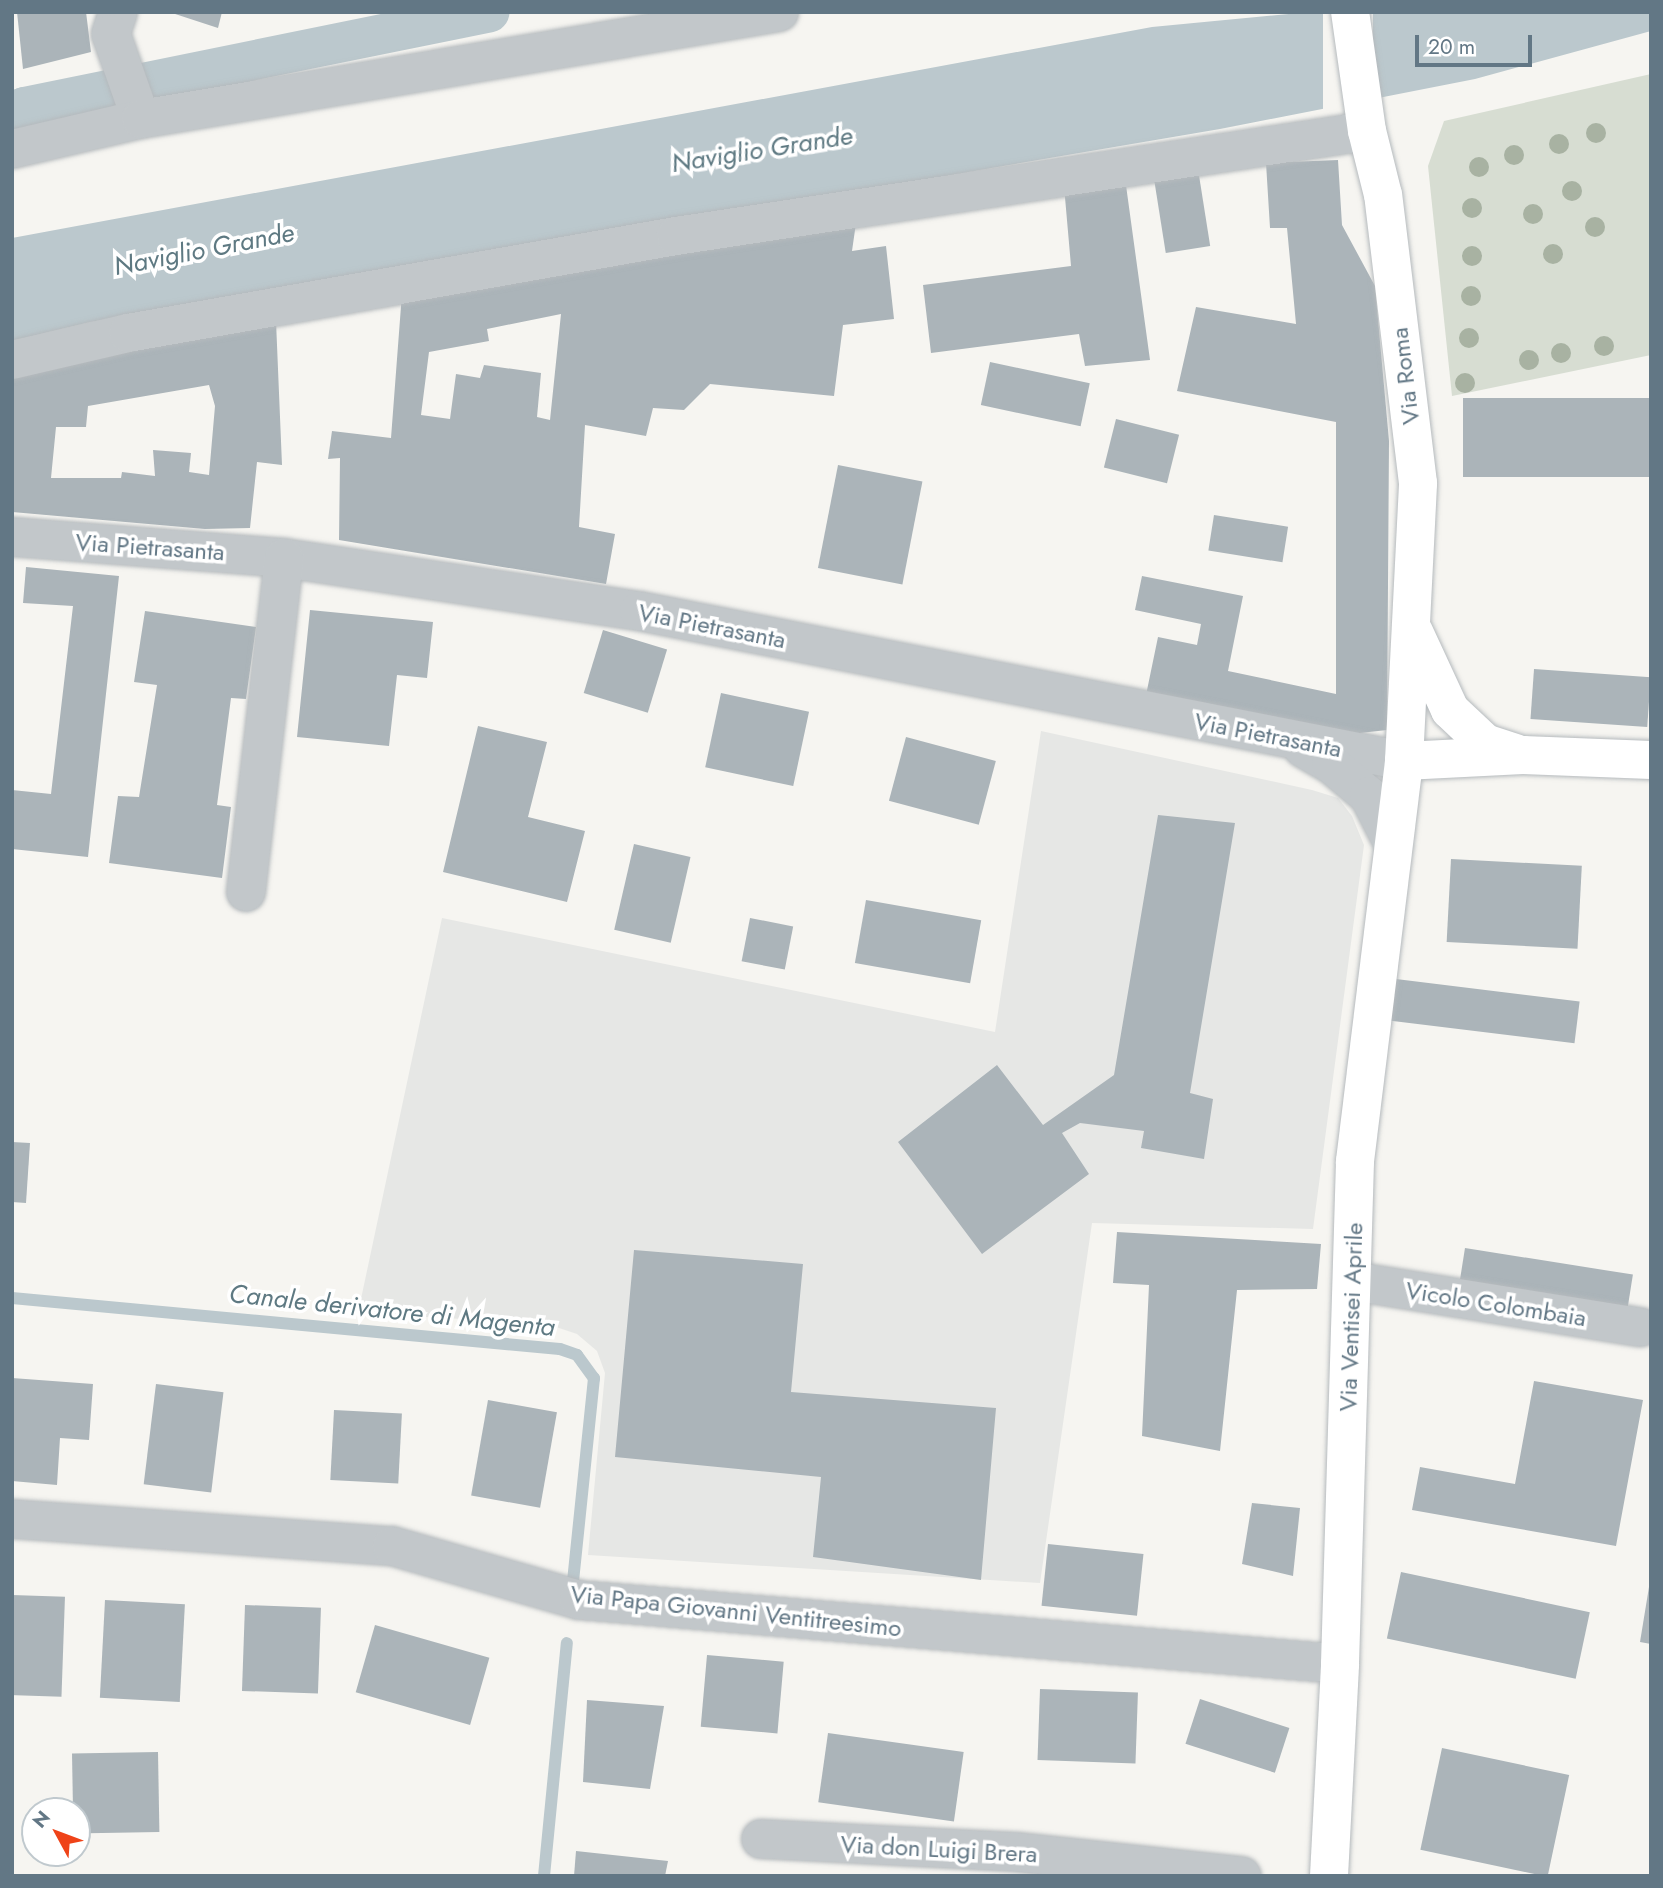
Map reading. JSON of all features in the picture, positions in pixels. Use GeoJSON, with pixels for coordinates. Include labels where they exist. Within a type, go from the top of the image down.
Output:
{"type":"FeatureCollection","features":[{"type":"Feature","properties":{"kind":"main road","name":"Via Roma"},"geometry":{"type":"LineString","coordinates":[[1350,12],[1367,131],[1383,195],[1418,483],[1404,761],[1523,755],[1651,760]]}},
{"type":"Feature","properties":{"kind":"main road","name":"Via Roma"},"geometry":{"type":"LineString","coordinates":[[1411,623],[1450,710],[1485,743],[1523,755]]}},
{"type":"Feature","properties":{"kind":"main road","name":"Via Ventisei Aprile"},"geometry":{"type":"LineString","coordinates":[[1329,1876],[1340,1664],[1355,1161],[1404,761]]}},
{"type":"Feature","properties":{"kind":"street"},"geometry":{"type":"LineString","coordinates":[[118,12],[111,34],[133,96]]}},
{"type":"Feature","properties":{"kind":"street"},"geometry":{"type":"LineString","coordinates":[[12,149],[133,96],[779,12]]}},
{"type":"Feature","properties":{"kind":"street"},"geometry":{"type":"LineString","coordinates":[[12,360],[128,333],[676,236],[1012,181],[1367,131]]}},
{"type":"Feature","properties":{"kind":"street","name":"Via Pietrasanta"},"geometry":{"type":"LineString","coordinates":[[12,537],[284,558],[639,611],[1404,761]]}},
{"type":"Feature","properties":{"kind":"street"},"geometry":{"type":"LineString","coordinates":[[246,891],[284,558]]}},
{"type":"Feature","properties":{"kind":"street"},"geometry":{"type":"LineString","coordinates":[[1286,738],[1331,764],[1369,796],[1394,845]]}},
{"type":"Feature","properties":{"kind":"street","name":"Vicolo Colombaia"},"geometry":{"type":"LineString","coordinates":[[1352,1281],[1640,1327]]}},
{"type":"Feature","properties":{"kind":"street","name":"Via Papa Giovanni Ventitreesimo"},"geometry":{"type":"LineString","coordinates":[[12,1519],[393,1546],[579,1600],[1340,1664]]}},
{"type":"Feature","properties":{"kind":"street","name":"Via don Luigi Brera"},"geometry":{"type":"LineString","coordinates":[[761,1839],[1016,1852],[1242,1876]]}},
{"type":"Feature","properties":{"kind":"shaded area"},"geometry":{"type":"Polygon","coordinates":[[[1651,74],[1651,355],[1452,396],[1428,166],[1444,121],[1651,74]]]}},
{"type":"Feature","properties":{"kind":"shaded area"},"geometry":{"type":"Polygon","coordinates":[[[1041,731],[1312,790],[1338,798],[1352,816],[1364,845],[1313,1229],[1092,1223],[1040,1583],[588,1555],[605,1373],[597,1351],[577,1334],[547,1324],[358,1313],[442,918],[995,1032],[1041,731]]]}},
{"type":"Feature","properties":{"kind":"water","name":"Naviglio Grande"},"geometry":{"type":"Polygon","coordinates":[[[1310,12],[1651,12],[1651,31],[1475,79],[1220,129],[90,322],[12,341],[12,238],[1152,27],[1310,12]]]}},
{"type":"Feature","properties":{"kind":"pier"},"geometry":{"type":"Polygon","coordinates":[[[1323,12],[1373,12],[1373,111],[1323,111],[1323,12]]]}},
{"type":"Feature","properties":{"kind":"building"},"geometry":{"type":"Polygon","coordinates":[[[17,12],[86,12],[91,52],[23,69],[17,12]]]}},
{"type":"Feature","properties":{"kind":"building"},"geometry":{"type":"Polygon","coordinates":[[[169,12],[222,12],[218,28],[169,12]]]}},
{"type":"Feature","properties":{"kind":"building"},"geometry":{"type":"Polygon","coordinates":[[[1338,160],[1342,225],[1375,286],[1389,441],[1387,730],[1342,735],[1146,695],[1158,637],[1197,645],[1201,624],[1135,610],[1142,576],[1243,596],[1228,671],[1336,694],[1336,422],[1177,391],[1196,307],[1296,324],[1287,228],[1270,228],[1266,163],[1338,160]]]}},
{"type":"Feature","properties":{"kind":"building"},"geometry":{"type":"Polygon","coordinates":[[[1198,169],[1210,246],[1166,253],[1154,176],[1198,169]]]}},
{"type":"Feature","properties":{"kind":"building"},"geometry":{"type":"Polygon","coordinates":[[[1125,178],[1150,360],[1085,366],[1079,334],[931,353],[923,285],[1071,266],[1064,186],[1125,178]]]}},
{"type":"Feature","properties":{"kind":"building"},"geometry":{"type":"Polygon","coordinates":[[[857,216],[852,251],[886,246],[894,319],[843,325],[834,396],[710,384],[684,410],[653,408],[646,436],[585,425],[579,527],[615,534],[606,584],[339,540],[340,458],[328,459],[332,431],[391,438],[402,293],[857,216]],[[561,314],[487,329],[489,341],[429,352],[421,415],[450,419],[456,374],[480,378],[484,365],[541,373],[537,417],[550,420],[561,314]]]}},
{"type":"Feature","properties":{"kind":"building"},"geometry":{"type":"Polygon","coordinates":[[[276,321],[282,465],[257,462],[250,528],[205,529],[12,512],[12,369],[276,321]],[[209,385],[88,406],[86,427],[56,427],[51,478],[121,478],[122,472],[155,476],[153,450],[191,453],[189,472],[209,475],[215,406],[209,385]]]}},
{"type":"Feature","properties":{"kind":"building"},"geometry":{"type":"Polygon","coordinates":[[[990,362],[1090,383],[1081,426],[981,405],[990,362]]]}},
{"type":"Feature","properties":{"kind":"building"},"geometry":{"type":"Polygon","coordinates":[[[1463,398],[1651,398],[1651,477],[1463,477],[1463,398]]]}},
{"type":"Feature","properties":{"kind":"building"},"geometry":{"type":"Polygon","coordinates":[[[1116,419],[1179,435],[1167,483],[1104,468],[1116,419]]]}},
{"type":"Feature","properties":{"kind":"building"},"geometry":{"type":"Polygon","coordinates":[[[838,465],[922,481],[902,584],[818,568],[838,465]]]}},
{"type":"Feature","properties":{"kind":"building"},"geometry":{"type":"Polygon","coordinates":[[[1214,515],[1288,527],[1282,562],[1208,551],[1214,515]]]}},
{"type":"Feature","properties":{"kind":"building"},"geometry":{"type":"Polygon","coordinates":[[[26,567],[119,576],[88,857],[12,849],[12,790],[51,794],[73,606],[23,603],[26,567]]]}},
{"type":"Feature","properties":{"kind":"building"},"geometry":{"type":"Polygon","coordinates":[[[310,610],[433,622],[427,678],[397,675],[389,746],[297,737],[310,610]]]}},
{"type":"Feature","properties":{"kind":"building"},"geometry":{"type":"Polygon","coordinates":[[[145,611],[256,627],[246,699],[231,698],[217,805],[231,807],[222,878],[109,863],[118,796],[139,797],[157,685],[134,682],[145,611]]]}},
{"type":"Feature","properties":{"kind":"building"},"geometry":{"type":"Polygon","coordinates":[[[603,630],[667,650],[648,713],[584,693],[603,630]]]}},
{"type":"Feature","properties":{"kind":"building"},"geometry":{"type":"Polygon","coordinates":[[[1534,669],[1651,677],[1647,727],[1531,719],[1534,669]]]}},
{"type":"Feature","properties":{"kind":"building"},"geometry":{"type":"Polygon","coordinates":[[[721,693],[809,712],[793,786],[705,767],[721,693]]]}},
{"type":"Feature","properties":{"kind":"building"},"geometry":{"type":"Polygon","coordinates":[[[478,726],[547,742],[528,817],[585,831],[567,902],[443,872],[478,726]]]}},
{"type":"Feature","properties":{"kind":"building"},"geometry":{"type":"Polygon","coordinates":[[[906,737],[996,761],[979,825],[889,801],[906,737]]]}},
{"type":"Feature","properties":{"kind":"building"},"geometry":{"type":"Polygon","coordinates":[[[1158,815],[1235,823],[1190,1093],[1213,1099],[1204,1159],[1141,1148],[1144,1131],[1080,1123],[1062,1133],[1089,1174],[982,1254],[898,1142],[997,1065],[1043,1125],[1114,1075],[1158,815]]]}},
{"type":"Feature","properties":{"kind":"building"},"geometry":{"type":"Polygon","coordinates":[[[634,844],[691,857],[671,943],[614,930],[634,844]]]}},
{"type":"Feature","properties":{"kind":"building"},"geometry":{"type":"Polygon","coordinates":[[[1451,859],[1582,866],[1577,949],[1447,942],[1451,859]]]}},
{"type":"Feature","properties":{"kind":"building"},"geometry":{"type":"Polygon","coordinates":[[[866,900],[981,920],[970,983],[855,963],[866,900]]]}},
{"type":"Feature","properties":{"kind":"building"},"geometry":{"type":"Polygon","coordinates":[[[750,918],[793,926],[785,970],[742,961],[750,918]]]}},
{"type":"Feature","properties":{"kind":"building"},"geometry":{"type":"Polygon","coordinates":[[[1396,979],[1580,1002],[1575,1043],[1391,1021],[1396,979]]]}},
{"type":"Feature","properties":{"kind":"building"},"geometry":{"type":"Polygon","coordinates":[[[12,1142],[30,1143],[26,1203],[12,1202],[12,1142]]]}},
{"type":"Feature","properties":{"kind":"building"},"geometry":{"type":"Polygon","coordinates":[[[1117,1232],[1321,1244],[1317,1289],[1237,1290],[1220,1451],[1142,1436],[1149,1285],[1113,1283],[1117,1232]]]}},
{"type":"Feature","properties":{"kind":"building"},"geometry":{"type":"Polygon","coordinates":[[[1465,1248],[1633,1275],[1626,1317],[1458,1290],[1465,1248]]]}},
{"type":"Feature","properties":{"kind":"building"},"geometry":{"type":"Polygon","coordinates":[[[634,1250],[803,1264],[791,1392],[996,1408],[981,1580],[813,1557],[821,1477],[615,1457],[634,1250]]]}},
{"type":"Feature","properties":{"kind":"building"},"geometry":{"type":"Polygon","coordinates":[[[12,1378],[93,1384],[89,1440],[60,1438],[57,1485],[12,1481],[12,1378]]]}},
{"type":"Feature","properties":{"kind":"building"},"geometry":{"type":"Polygon","coordinates":[[[1534,1381],[1643,1400],[1616,1546],[1412,1510],[1420,1467],[1515,1484],[1534,1381]]]}},
{"type":"Feature","properties":{"kind":"building"},"geometry":{"type":"Polygon","coordinates":[[[156,1384],[223,1392],[211,1493],[144,1484],[156,1384]]]}},
{"type":"Feature","properties":{"kind":"building"},"geometry":{"type":"Polygon","coordinates":[[[488,1400],[557,1412],[540,1508],[471,1496],[488,1400]]]}},
{"type":"Feature","properties":{"kind":"building"},"geometry":{"type":"Polygon","coordinates":[[[334,1410],[402,1414],[398,1483],[330,1480],[334,1410]]]}},
{"type":"Feature","properties":{"kind":"building"},"geometry":{"type":"Polygon","coordinates":[[[1252,1503],[1300,1508],[1293,1576],[1242,1564],[1252,1503]]]}},
{"type":"Feature","properties":{"kind":"building"},"geometry":{"type":"Polygon","coordinates":[[[1048,1544],[1143,1554],[1137,1616],[1042,1606],[1048,1544]]]}},
{"type":"Feature","properties":{"kind":"building"},"geometry":{"type":"Polygon","coordinates":[[[1401,1572],[1590,1612],[1576,1679],[1387,1639],[1401,1572]]]}},
{"type":"Feature","properties":{"kind":"building"},"geometry":{"type":"Polygon","coordinates":[[[1651,1587],[1651,1644],[1640,1642],[1651,1587]]]}},
{"type":"Feature","properties":{"kind":"building"},"geometry":{"type":"Polygon","coordinates":[[[12,1595],[65,1597],[61,1697],[12,1695],[12,1595]]]}},
{"type":"Feature","properties":{"kind":"building"},"geometry":{"type":"Polygon","coordinates":[[[105,1600],[185,1604],[180,1702],[100,1698],[105,1600]]]}},
{"type":"Feature","properties":{"kind":"building"},"geometry":{"type":"Polygon","coordinates":[[[245,1605],[321,1608],[318,1694],[242,1691],[245,1605]]]}},
{"type":"Feature","properties":{"kind":"building"},"geometry":{"type":"Polygon","coordinates":[[[375,1625],[489,1658],[470,1725],[356,1692],[375,1625]]]}},
{"type":"Feature","properties":{"kind":"building"},"geometry":{"type":"Polygon","coordinates":[[[707,1655],[784,1662],[777,1733],[701,1727],[707,1655]]]}},
{"type":"Feature","properties":{"kind":"building"},"geometry":{"type":"Polygon","coordinates":[[[1040,1689],[1138,1692],[1135,1763],[1038,1760],[1040,1689]]]}},
{"type":"Feature","properties":{"kind":"building"},"geometry":{"type":"Polygon","coordinates":[[[1200,1699],[1289,1728],[1275,1773],[1185,1744],[1200,1699]]]}},
{"type":"Feature","properties":{"kind":"building"},"geometry":{"type":"Polygon","coordinates":[[[587,1700],[664,1706],[650,1789],[583,1782],[587,1700]]]}},
{"type":"Feature","properties":{"kind":"building"},"geometry":{"type":"Polygon","coordinates":[[[828,1733],[964,1752],[954,1821],[818,1802],[828,1733]]]}},
{"type":"Feature","properties":{"kind":"building"},"geometry":{"type":"Polygon","coordinates":[[[1442,1748],[1569,1775],[1548,1876],[1420,1850],[1442,1748]]]}},
{"type":"Feature","properties":{"kind":"building"},"geometry":{"type":"Polygon","coordinates":[[[158,1752],[159,1832],[91,1833],[91,1797],[73,1797],[72,1754],[158,1752]]]}},
{"type":"Feature","properties":{"kind":"building"},"geometry":{"type":"Polygon","coordinates":[[[576,1851],[668,1861],[665,1876],[574,1876],[576,1851]]]}},
{"type":"Feature","properties":{"kind":"waterway"},"geometry":{"type":"LineString","coordinates":[[12,123],[24,107],[489,12]]}},
{"type":"Feature","properties":{"kind":"waterway","name":"Canale derivatore di Magenta"},"geometry":{"type":"LineString","coordinates":[[12,1298],[560,1349],[577,1355],[594,1378],[573,1582]]}},
{"type":"Feature","properties":{"kind":"waterway","name":"Canale derivatore di Magenta"},"geometry":{"type":"LineString","coordinates":[[544,1876],[567,1643]]}}]}
